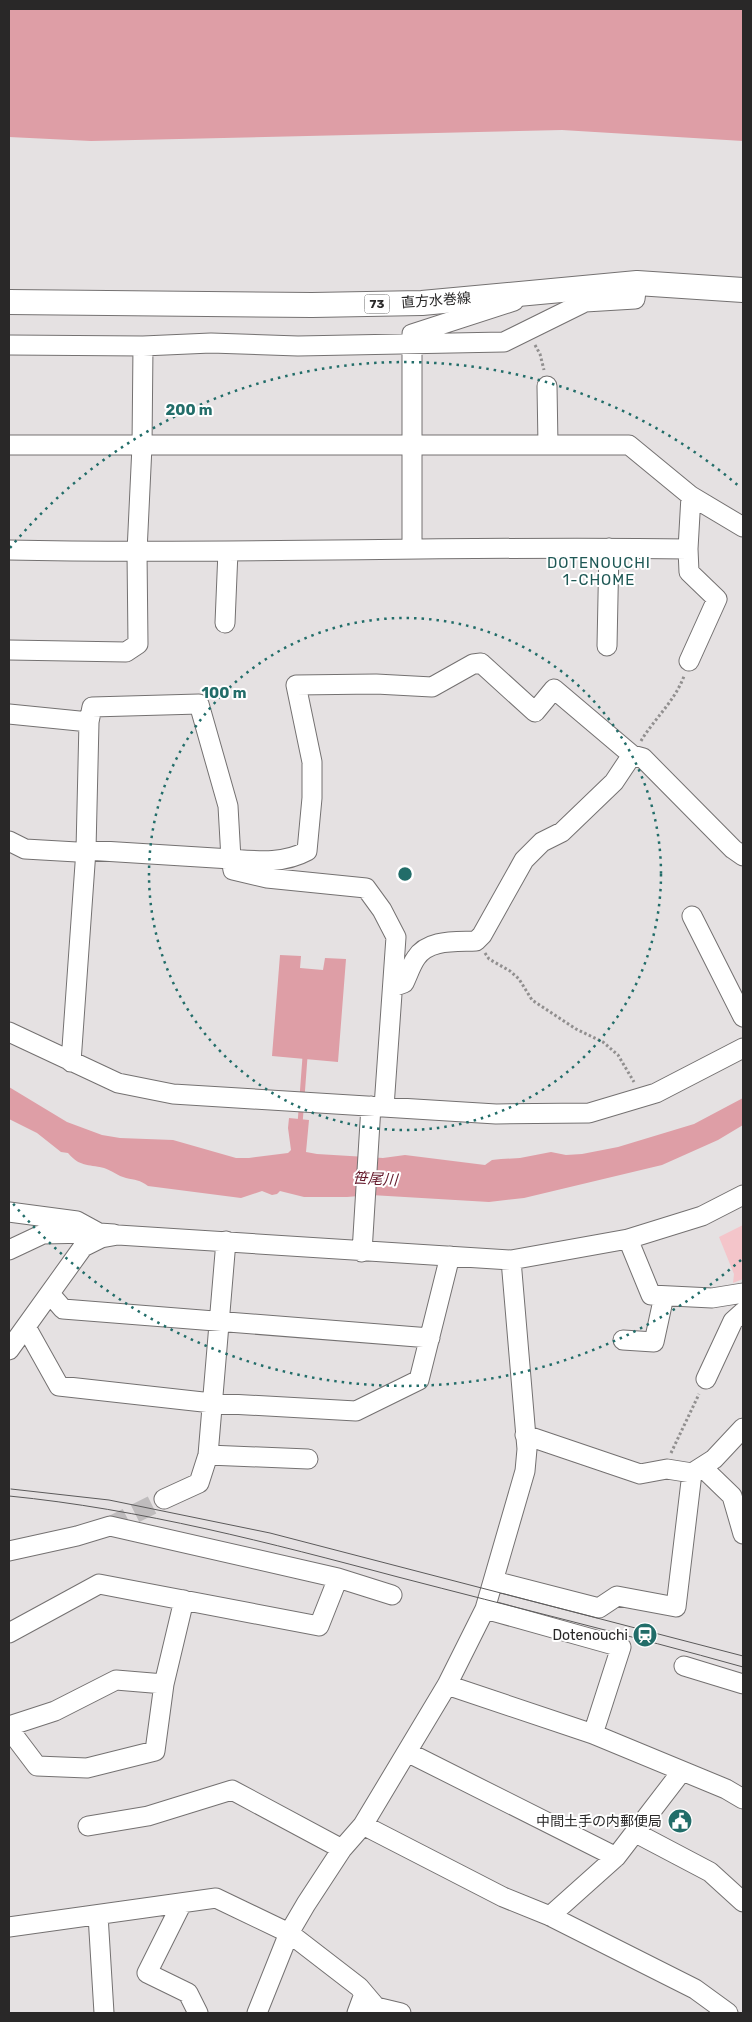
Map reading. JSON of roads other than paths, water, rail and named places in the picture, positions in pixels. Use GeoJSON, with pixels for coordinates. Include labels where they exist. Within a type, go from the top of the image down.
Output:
{"type":"FeatureCollection","features":[{"type":"Feature","properties":{"kind":"main road","name":"直方水巻線"},"geometry":{"type":"LineString","coordinates":[[9,302],[312,305],[422,303],[637,283],[743,290]]}},
{"type":"Feature","properties":{"kind":"street"},"geometry":{"type":"LineString","coordinates":[[9,344],[143,346],[211,343],[298,346],[504,342],[585,302],[635,299],[637,283]]}},
{"type":"Feature","properties":{"kind":"street"},"geometry":{"type":"LineString","coordinates":[[412,548],[412,334],[546,290]]}},
{"type":"Feature","properties":{"kind":"street"},"geometry":{"type":"LineString","coordinates":[[9,650],[126,652],[138,644],[137,552],[142,446],[143,346]]}},
{"type":"Feature","properties":{"kind":"street"},"geometry":{"type":"LineString","coordinates":[[547,386],[548,445]]}},
{"type":"Feature","properties":{"kind":"street"},"geometry":{"type":"LineString","coordinates":[[9,445],[630,446],[691,496],[743,528]]}},
{"type":"Feature","properties":{"kind":"street"},"geometry":{"type":"LineString","coordinates":[[689,661],[717,599],[689,572],[688,549],[691,496]]}},
{"type":"Feature","properties":{"kind":"street"},"geometry":{"type":"LineString","coordinates":[[9,550],[137,552],[412,548],[688,549]]}},
{"type":"Feature","properties":{"kind":"street"},"geometry":{"type":"LineString","coordinates":[[607,646],[609,548]]}},
{"type":"Feature","properties":{"kind":"street"},"geometry":{"type":"LineString","coordinates":[[225,624],[228,551]]}},
{"type":"Feature","properties":{"kind":"street"},"geometry":{"type":"LineString","coordinates":[[9,841],[25,849],[77,852],[86,850],[269,862],[299,855],[307,851],[312,798],[312,762],[296,685],[376,684],[432,688],[473,664],[481,663],[534,712],[554,689],[632,755],[643,758],[733,849],[743,856]]}},
{"type":"Feature","properties":{"kind":"street"},"geometry":{"type":"LineString","coordinates":[[71,1062],[86,850],[89,722],[92,707],[198,704],[228,806],[233,870],[268,878],[366,888],[382,910],[396,937],[378,1106],[370,1126],[362,1246]]}},
{"type":"Feature","properties":{"kind":"street"},"geometry":{"type":"LineString","coordinates":[[9,714],[89,722]]}},
{"type":"Feature","properties":{"kind":"street"},"geometry":{"type":"LineString","coordinates":[[392,988],[404,983],[417,956],[425,948],[439,943],[476,940],[482,935],[524,860],[542,842],[562,832],[614,782],[632,755]]}},
{"type":"Feature","properties":{"kind":"street"},"geometry":{"type":"LineString","coordinates":[[692,916],[743,1017]]}},
{"type":"Feature","properties":{"kind":"street"},"geometry":{"type":"LineString","coordinates":[[9,1032],[118,1083],[173,1094],[496,1114],[589,1113],[656,1093],[743,1048]]}},
{"type":"Feature","properties":{"kind":"street"},"geometry":{"type":"LineString","coordinates":[[9,1250],[43,1234],[109,1234],[362,1246],[450,1256],[511,1260],[628,1239],[702,1216],[743,1195]]}},
{"type":"Feature","properties":{"kind":"street"},"geometry":{"type":"LineString","coordinates":[[9,1212],[77,1221],[109,1234]]}},
{"type":"Feature","properties":{"kind":"street"},"geometry":{"type":"LineString","coordinates":[[9,1350],[83,1247],[109,1234]]}},
{"type":"Feature","properties":{"kind":"street"},"geometry":{"type":"LineString","coordinates":[[628,1239],[651,1295],[742,1300],[706,1379]]}},
{"type":"Feature","properties":{"kind":"street"},"geometry":{"type":"LineString","coordinates":[[164,1499],[199,1483],[208,1455],[226,1241]]}},
{"type":"Feature","properties":{"kind":"street"},"geometry":{"type":"LineString","coordinates":[[26,1327],[59,1386],[212,1403],[356,1411],[419,1380],[450,1256]]}},
{"type":"Feature","properties":{"kind":"street"},"geometry":{"type":"LineString","coordinates":[[257,2013],[288,1934],[342,1849],[363,1825],[447,1685],[486,1609],[525,1471],[527,1449],[511,1260]]}},
{"type":"Feature","properties":{"kind":"street"},"geometry":{"type":"LineString","coordinates":[[50,1294],[63,1309],[430,1338]]}},
{"type":"Feature","properties":{"kind":"street"},"geometry":{"type":"LineString","coordinates":[[623,1340],[654,1342],[664,1296]]}},
{"type":"Feature","properties":{"kind":"street"},"geometry":{"type":"LineString","coordinates":[[494,1581],[599,1608],[617,1596],[676,1607],[697,1470],[714,1459],[743,1428]]}},
{"type":"Feature","properties":{"kind":"street"},"geometry":{"type":"LineString","coordinates":[[526,1436],[640,1474],[667,1469],[697,1470],[732,1496],[743,1534]]}},
{"type":"Feature","properties":{"kind":"street"},"geometry":{"type":"LineString","coordinates":[[208,1455],[308,1459]]}},
{"type":"Feature","properties":{"kind":"street"},"geometry":{"type":"LineString","coordinates":[[9,1551],[77,1536],[110,1526],[338,1578],[392,1595]]}},
{"type":"Feature","properties":{"kind":"street"},"geometry":{"type":"LineString","coordinates":[[9,1633],[99,1584],[318,1626],[338,1578]]}},
{"type":"Feature","properties":{"kind":"street"},"geometry":{"type":"LineString","coordinates":[[164,1684],[116,1680],[55,1711],[9,1727],[37,1766],[87,1768],[155,1751],[164,1684],[184,1600]]}},
{"type":"Feature","properties":{"kind":"street"},"geometry":{"type":"LineString","coordinates":[[486,1609],[622,1647],[593,1734]]}},
{"type":"Feature","properties":{"kind":"street"},"geometry":{"type":"LineString","coordinates":[[684,1666],[743,1684]]}},
{"type":"Feature","properties":{"kind":"street"},"geometry":{"type":"LineString","coordinates":[[447,1685],[593,1734],[726,1789],[743,1799]]}},
{"type":"Feature","properties":{"kind":"street"},"geometry":{"type":"LineString","coordinates":[[406,1752],[616,1857]]}},
{"type":"Feature","properties":{"kind":"street"},"geometry":{"type":"LineString","coordinates":[[550,1916],[616,1857],[636,1834],[682,1771]]}},
{"type":"Feature","properties":{"kind":"street"},"geometry":{"type":"LineString","coordinates":[[88,1826],[148,1816],[232,1790],[342,1849]]}},
{"type":"Feature","properties":{"kind":"street"},"geometry":{"type":"LineString","coordinates":[[363,1825],[504,1897],[550,1916],[695,1989],[728,2013]]}},
{"type":"Feature","properties":{"kind":"street"},"geometry":{"type":"LineString","coordinates":[[636,1834],[710,1872],[743,1902]]}},
{"type":"Feature","properties":{"kind":"street"},"geometry":{"type":"LineString","coordinates":[[9,1927],[216,1898],[288,1934],[358,1987],[376,2007],[401,2013]]}},
{"type":"Feature","properties":{"kind":"street"},"geometry":{"type":"LineString","coordinates":[[182,1903],[147,1973],[188,1993],[198,2013]]}},
{"type":"Feature","properties":{"kind":"street"},"geometry":{"type":"LineString","coordinates":[[98,1915],[104,2013]]}},
{"type":"Feature","properties":{"kind":"street"},"geometry":{"type":"LineString","coordinates":[[357,2013],[364,1994]]}},
{"type":"Feature","properties":{"kind":"water"},"geometry":{"type":"Polygon","coordinates":[[[9,9],[743,9],[743,141],[562,130],[91,141],[9,137],[9,9]]]}},
{"type":"Feature","properties":{"kind":"water"},"geometry":{"type":"Polygon","coordinates":[[[280,955],[301,956],[300,968],[323,970],[325,958],[346,959],[338,1062],[272,1056],[280,955]]]}},
{"type":"Feature","properties":{"kind":"water","name":"笹尾川"},"geometry":{"type":"Polygon","coordinates":[[[9,1087],[67,1122],[102,1135],[120,1138],[173,1140],[236,1158],[288,1153],[291,1150],[288,1128],[289,1118],[309,1120],[306,1152],[383,1158],[405,1155],[485,1165],[492,1160],[520,1158],[551,1152],[566,1155],[582,1154],[618,1147],[694,1124],[743,1098],[743,1125],[718,1140],[662,1165],[524,1198],[489,1202],[371,1195],[304,1197],[280,1191],[272,1195],[262,1191],[241,1198],[148,1186],[140,1181],[123,1177],[104,1168],[80,1163],[68,1153],[61,1152],[37,1133],[9,1119],[9,1087]]]}},
{"type":"Feature","properties":{"kind":"waterway"},"geometry":{"type":"LineString","coordinates":[[300,1124],[305,1057]]}},
{"type":"Feature","properties":{"kind":"tunnel"},"geometry":{"type":"LineString","coordinates":[[110,1526],[164,1499]]}},
{"type":"Feature","properties":{"kind":"tram line"},"geometry":{"type":"LineString","coordinates":[[11,1489],[109,1500],[270,1533],[743,1656]]}},
{"type":"Feature","properties":{"kind":"tram line"},"geometry":{"type":"LineString","coordinates":[[9,1496],[107,1509],[253,1540],[614,1632],[743,1667]]}},
{"type":"Feature","properties":{"kind":"place","name":"Dotenouchi"},"geometry":{"type":"Point","coordinates":[645,1635]}},
{"type":"Feature","properties":{"kind":"place","name":"中間土手の内郵便局"},"geometry":{"type":"Point","coordinates":[680,1821]}},
{"type":"Feature","properties":{"kind":"district","name":"DOTENOUCHI 1-CHOME"},"geometry":{"type":"Point","coordinates":[599,572]}}]}
